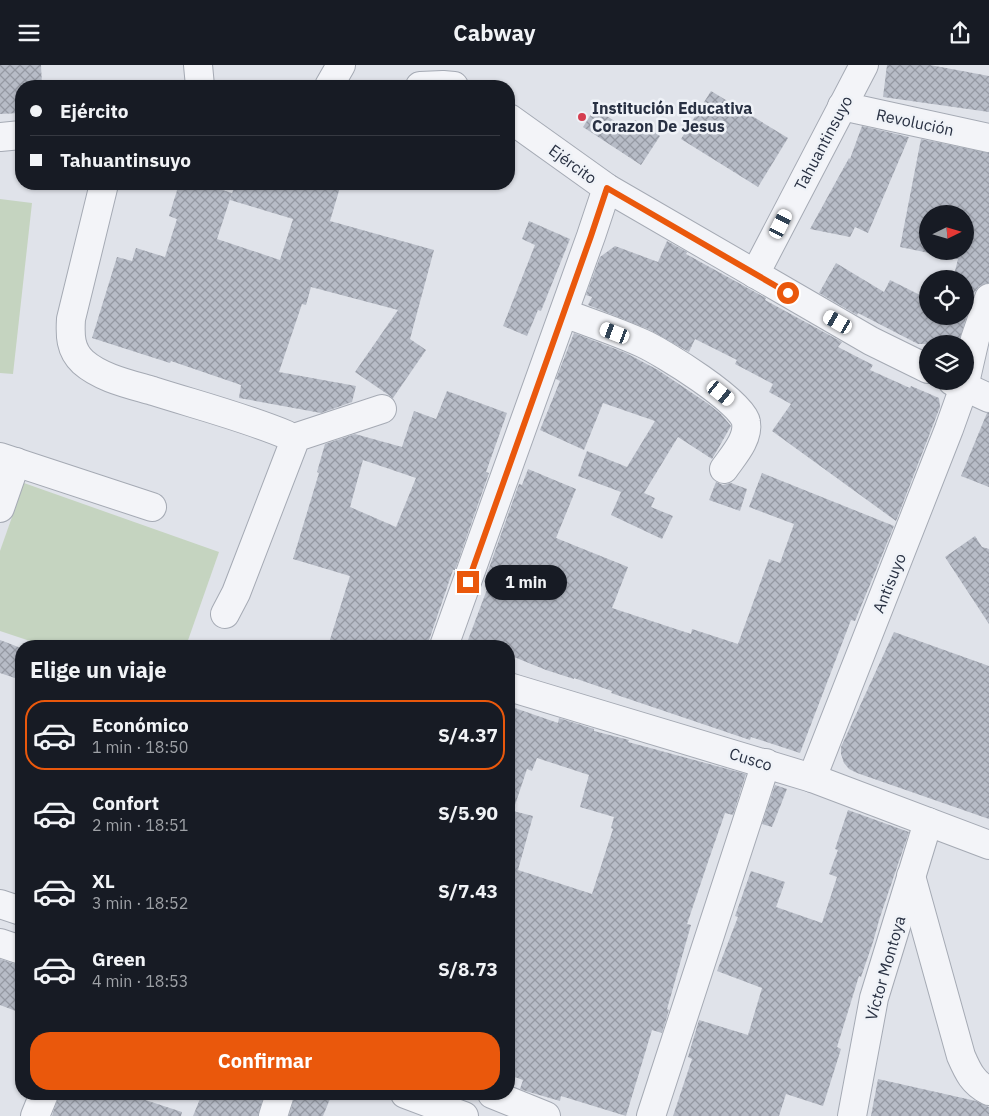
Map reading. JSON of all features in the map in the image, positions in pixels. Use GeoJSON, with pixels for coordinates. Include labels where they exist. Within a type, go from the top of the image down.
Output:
{"type":"FeatureCollection","features":[{"type":"Feature","properties":{"kind":"street"},"geometry":{"type":"LineString","coordinates":[[198,65],[199,80]]}},
{"type":"Feature","properties":{"kind":"street"},"geometry":{"type":"LineString","coordinates":[[332,80],[340,65]]}},
{"type":"Feature","properties":{"kind":"street","name":"Tahuantinsuyo"},"geometry":{"type":"LineString","coordinates":[[755,274],[864,65]]}},
{"type":"Feature","properties":{"kind":"street","name":"Revolución"},"geometry":{"type":"LineString","coordinates":[[842,106],[989,137]]}},
{"type":"Feature","properties":{"kind":"street","name":"Ejército"},"geometry":{"type":"LineString","coordinates":[[515,122],[607,188],[871,341],[919,365]]}},
{"type":"Feature","properties":{"kind":"street"},"geometry":{"type":"LineString","coordinates":[[0,137],[15,136]]}},
{"type":"Feature","properties":{"kind":"street"},"geometry":{"type":"LineString","coordinates":[[446,640],[607,188]]}},
{"type":"Feature","properties":{"kind":"street"},"geometry":{"type":"LineString","coordinates":[[103,190],[70,334],[72,347],[81,361],[96,371],[280,432],[287,435],[293,445],[236,593],[226,614]]}},
{"type":"Feature","properties":{"kind":"street","name":"Antisuyo"},"geometry":{"type":"LineString","coordinates":[[974,342],[989,298]]}},
{"type":"Feature","properties":{"kind":"street"},"geometry":{"type":"LineString","coordinates":[[564,313],[644,344],[698,377],[740,409],[746,420],[747,430],[741,444],[724,469]]}},
{"type":"Feature","properties":{"kind":"street","name":"Antisuyo"},"geometry":{"type":"LineString","coordinates":[[812,778],[914,520],[956,390]]}},
{"type":"Feature","properties":{"kind":"street"},"geometry":{"type":"LineString","coordinates":[[971,390],[989,398]]}},
{"type":"Feature","properties":{"kind":"street"},"geometry":{"type":"LineString","coordinates":[[291,439],[382,409]]}},
{"type":"Feature","properties":{"kind":"street"},"geometry":{"type":"LineString","coordinates":[[0,508],[8,459],[152,507]]}},
{"type":"Feature","properties":{"kind":"street","name":"Cusco"},"geometry":{"type":"LineString","coordinates":[[515,689],[812,778],[989,845]]}},
{"type":"Feature","properties":{"kind":"street"},"geometry":{"type":"LineString","coordinates":[[651,1116],[766,763]]}},
{"type":"Feature","properties":{"kind":"street","name":"Víctor Montoya"},"geometry":{"type":"LineString","coordinates":[[852,1116],[874,998],[928,822]]}},
{"type":"Feature","properties":{"kind":"street"},"geometry":{"type":"LineString","coordinates":[[911,876],[961,1056],[968,1074],[976,1084],[989,1091]]}},
{"type":"Feature","properties":{"kind":"street"},"geometry":{"type":"LineString","coordinates":[[0,904],[15,909]]}},
{"type":"Feature","properties":{"kind":"street"},"geometry":{"type":"LineString","coordinates":[[0,943],[15,948]]}},
{"type":"Feature","properties":{"kind":"street"},"geometry":{"type":"LineString","coordinates":[[35,1116],[42,1100]]}},
{"type":"Feature","properties":{"kind":"street"},"geometry":{"type":"LineString","coordinates":[[273,1116],[278,1100]]}},
{"type":"Feature","properties":{"kind":"street"},"geometry":{"type":"LineString","coordinates":[[421,1100],[464,1116]]}},
{"type":"Feature","properties":{"kind":"street"},"geometry":{"type":"LineString","coordinates":[[506,1100],[545,1116]]}},
{"type":"Feature","properties":{"kind":"green space"},"geometry":{"type":"Polygon","coordinates":[[[0,199],[32,203],[13,374],[0,373],[0,199]]]}},
{"type":"Feature","properties":{"kind":"green space"},"geometry":{"type":"Polygon","coordinates":[[[24,483],[219,552],[188,640],[27,640],[0,631],[0,551],[24,483]]]}},
{"type":"Feature","properties":{"kind":"building"},"geometry":{"type":"Polygon","coordinates":[[[0,65],[41,65],[42,80],[15,80],[15,113],[0,114],[0,65]]]}},
{"type":"Feature","properties":{"kind":"building"},"geometry":{"type":"Polygon","coordinates":[[[887,65],[930,65],[989,76],[989,112],[883,97],[887,65]]]}},
{"type":"Feature","properties":{"kind":"building"},"geometry":{"type":"Polygon","coordinates":[[[711,91],[788,138],[758,187],[681,139],[711,91]]]}},
{"type":"Feature","properties":{"kind":"building","name":"Institución Educativa Corazon De Jesus"},"geometry":{"type":"Polygon","coordinates":[[[595,108],[628,130],[635,120],[660,136],[641,165],[583,127],[595,108]]]}},
{"type":"Feature","properties":{"kind":"building"},"geometry":{"type":"Polygon","coordinates":[[[862,126],[909,137],[868,233],[855,227],[850,237],[810,229],[850,159],[862,126]]]}},
{"type":"Feature","properties":{"kind":"building"},"geometry":{"type":"Polygon","coordinates":[[[921,139],[989,153],[989,283],[979,286],[974,293],[974,270],[955,270],[958,260],[974,260],[974,205],[919,205],[919,251],[900,247],[921,139]]]}},
{"type":"Feature","properties":{"kind":"building"},"geometry":{"type":"Polygon","coordinates":[[[177,190],[223,190],[232,193],[217,239],[280,260],[293,219],[230,200],[233,190],[339,190],[330,221],[434,250],[410,339],[426,350],[393,398],[355,372],[398,310],[311,287],[306,305],[302,304],[279,372],[356,386],[352,402],[321,413],[239,398],[241,385],[171,361],[170,363],[92,338],[117,257],[132,261],[136,248],[165,257],[177,219],[169,216],[177,190]]]}},
{"type":"Feature","properties":{"kind":"building"},"geometry":{"type":"Polygon","coordinates":[[[529,221],[570,239],[541,311],[538,310],[527,336],[503,326],[535,245],[522,239],[529,221]]]}},
{"type":"Feature","properties":{"kind":"building"},"geometry":{"type":"Polygon","coordinates":[[[667,241],[687,252],[686,254],[766,298],[765,300],[842,342],[838,347],[873,365],[870,370],[910,388],[911,386],[939,398],[940,407],[896,521],[772,431],[791,404],[769,392],[773,384],[735,364],[737,360],[695,339],[689,352],[648,329],[588,305],[592,297],[586,295],[600,257],[615,246],[658,262],[667,241]]]}},
{"type":"Feature","properties":{"kind":"building"},"geometry":{"type":"Polygon","coordinates":[[[836,263],[884,292],[890,280],[919,294],[919,325],[964,325],[961,335],[919,335],[918,344],[858,313],[857,315],[819,293],[836,263]]]}},
{"type":"Feature","properties":{"kind":"building"},"geometry":{"type":"Polygon","coordinates":[[[574,333],[626,353],[658,370],[707,403],[721,414],[731,426],[712,459],[678,437],[644,493],[655,498],[651,507],[673,516],[662,539],[611,515],[621,492],[578,476],[587,451],[627,467],[655,421],[603,403],[584,450],[540,430],[560,381],[556,379],[574,333]]]}},
{"type":"Feature","properties":{"kind":"building"},"geometry":{"type":"Polygon","coordinates":[[[447,391],[507,413],[486,472],[489,473],[455,570],[453,570],[429,640],[330,640],[350,576],[293,559],[319,473],[317,472],[325,444],[355,434],[402,447],[414,411],[436,419],[447,391]],[[363,460],[350,507],[396,527],[416,478],[363,460]]]}},
{"type":"Feature","properties":{"kind":"building"},"geometry":{"type":"Polygon","coordinates":[[[987,413],[989,413],[989,487],[961,476],[987,413]]]}},
{"type":"Feature","properties":{"kind":"building"},"geometry":{"type":"Polygon","coordinates":[[[528,469],[576,489],[556,538],[628,567],[612,608],[691,634],[692,629],[738,644],[769,559],[780,563],[794,524],[749,507],[762,473],[894,526],[855,621],[851,620],[800,753],[751,737],[750,740],[611,693],[612,691],[546,670],[515,657],[515,640],[468,640],[489,584],[484,582],[519,484],[522,485],[528,469]]]}},
{"type":"Feature","properties":{"kind":"building"},"geometry":{"type":"Polygon","coordinates":[[[716,482],[723,485],[731,483],[747,489],[740,511],[709,500],[716,482]]]}},
{"type":"Feature","properties":{"kind":"building"},"geometry":{"type":"Polygon","coordinates":[[[975,536],[982,547],[989,549],[989,624],[945,557],[975,536]]]}},
{"type":"Feature","properties":{"kind":"building"},"geometry":{"type":"Polygon","coordinates":[[[894,632],[989,666],[989,819],[857,773],[849,769],[844,763],[841,747],[894,632]]]}},
{"type":"Feature","properties":{"kind":"building"},"geometry":{"type":"Polygon","coordinates":[[[0,640],[15,646],[15,678],[0,673],[0,640]]]}},
{"type":"Feature","properties":{"kind":"building"},"geometry":{"type":"Polygon","coordinates":[[[515,708],[558,723],[559,718],[594,729],[594,731],[629,740],[628,742],[746,774],[733,815],[725,813],[687,924],[691,925],[662,1033],[652,1030],[626,1116],[561,1096],[560,1101],[520,1089],[523,1080],[515,1077],[515,812],[533,816],[518,870],[592,894],[613,829],[611,828],[614,817],[580,807],[589,775],[537,758],[532,771],[527,769],[515,805],[515,708]]]}},
{"type":"Feature","properties":{"kind":"building"},"geometry":{"type":"Polygon","coordinates":[[[775,785],[787,789],[772,827],[762,824],[775,785]]]}},
{"type":"Feature","properties":{"kind":"building"},"geometry":{"type":"Polygon","coordinates":[[[848,810],[909,832],[861,977],[859,976],[837,1047],[841,1049],[823,1106],[786,1094],[779,1116],[673,1116],[692,1059],[688,1057],[699,1020],[748,1035],[762,988],[717,971],[738,917],[735,916],[751,871],[785,882],[776,907],[822,923],[837,877],[829,874],[838,850],[835,849],[848,810]]]}},
{"type":"Feature","properties":{"kind":"building"},"geometry":{"type":"Polygon","coordinates":[[[0,959],[15,964],[15,1011],[0,1005],[0,959]]]}},
{"type":"Feature","properties":{"kind":"building"},"geometry":{"type":"Polygon","coordinates":[[[878,1079],[976,1101],[989,1107],[989,1116],[871,1116],[878,1079]]]}},
{"type":"Feature","properties":{"kind":"building"},"geometry":{"type":"Polygon","coordinates":[[[57,1100],[145,1100],[182,1112],[181,1116],[52,1116],[57,1100]]]}},
{"type":"Feature","properties":{"kind":"building"},"geometry":{"type":"Polygon","coordinates":[[[200,1100],[262,1100],[258,1116],[193,1116],[200,1100]]]}},
{"type":"Feature","properties":{"kind":"building"},"geometry":{"type":"Polygon","coordinates":[[[293,1100],[330,1100],[323,1116],[289,1116],[293,1100]]]}},
{"type":"Feature","properties":{"kind":"place","name":"Institución Educativa Corazon De Jesus"},"geometry":{"type":"Point","coordinates":[582,117]}},
{"type":"Feature","properties":{"kind":"route"},"geometry":{"type":"LineString","coordinates":[[468,582],[607,188],[788,293]]}}]}
